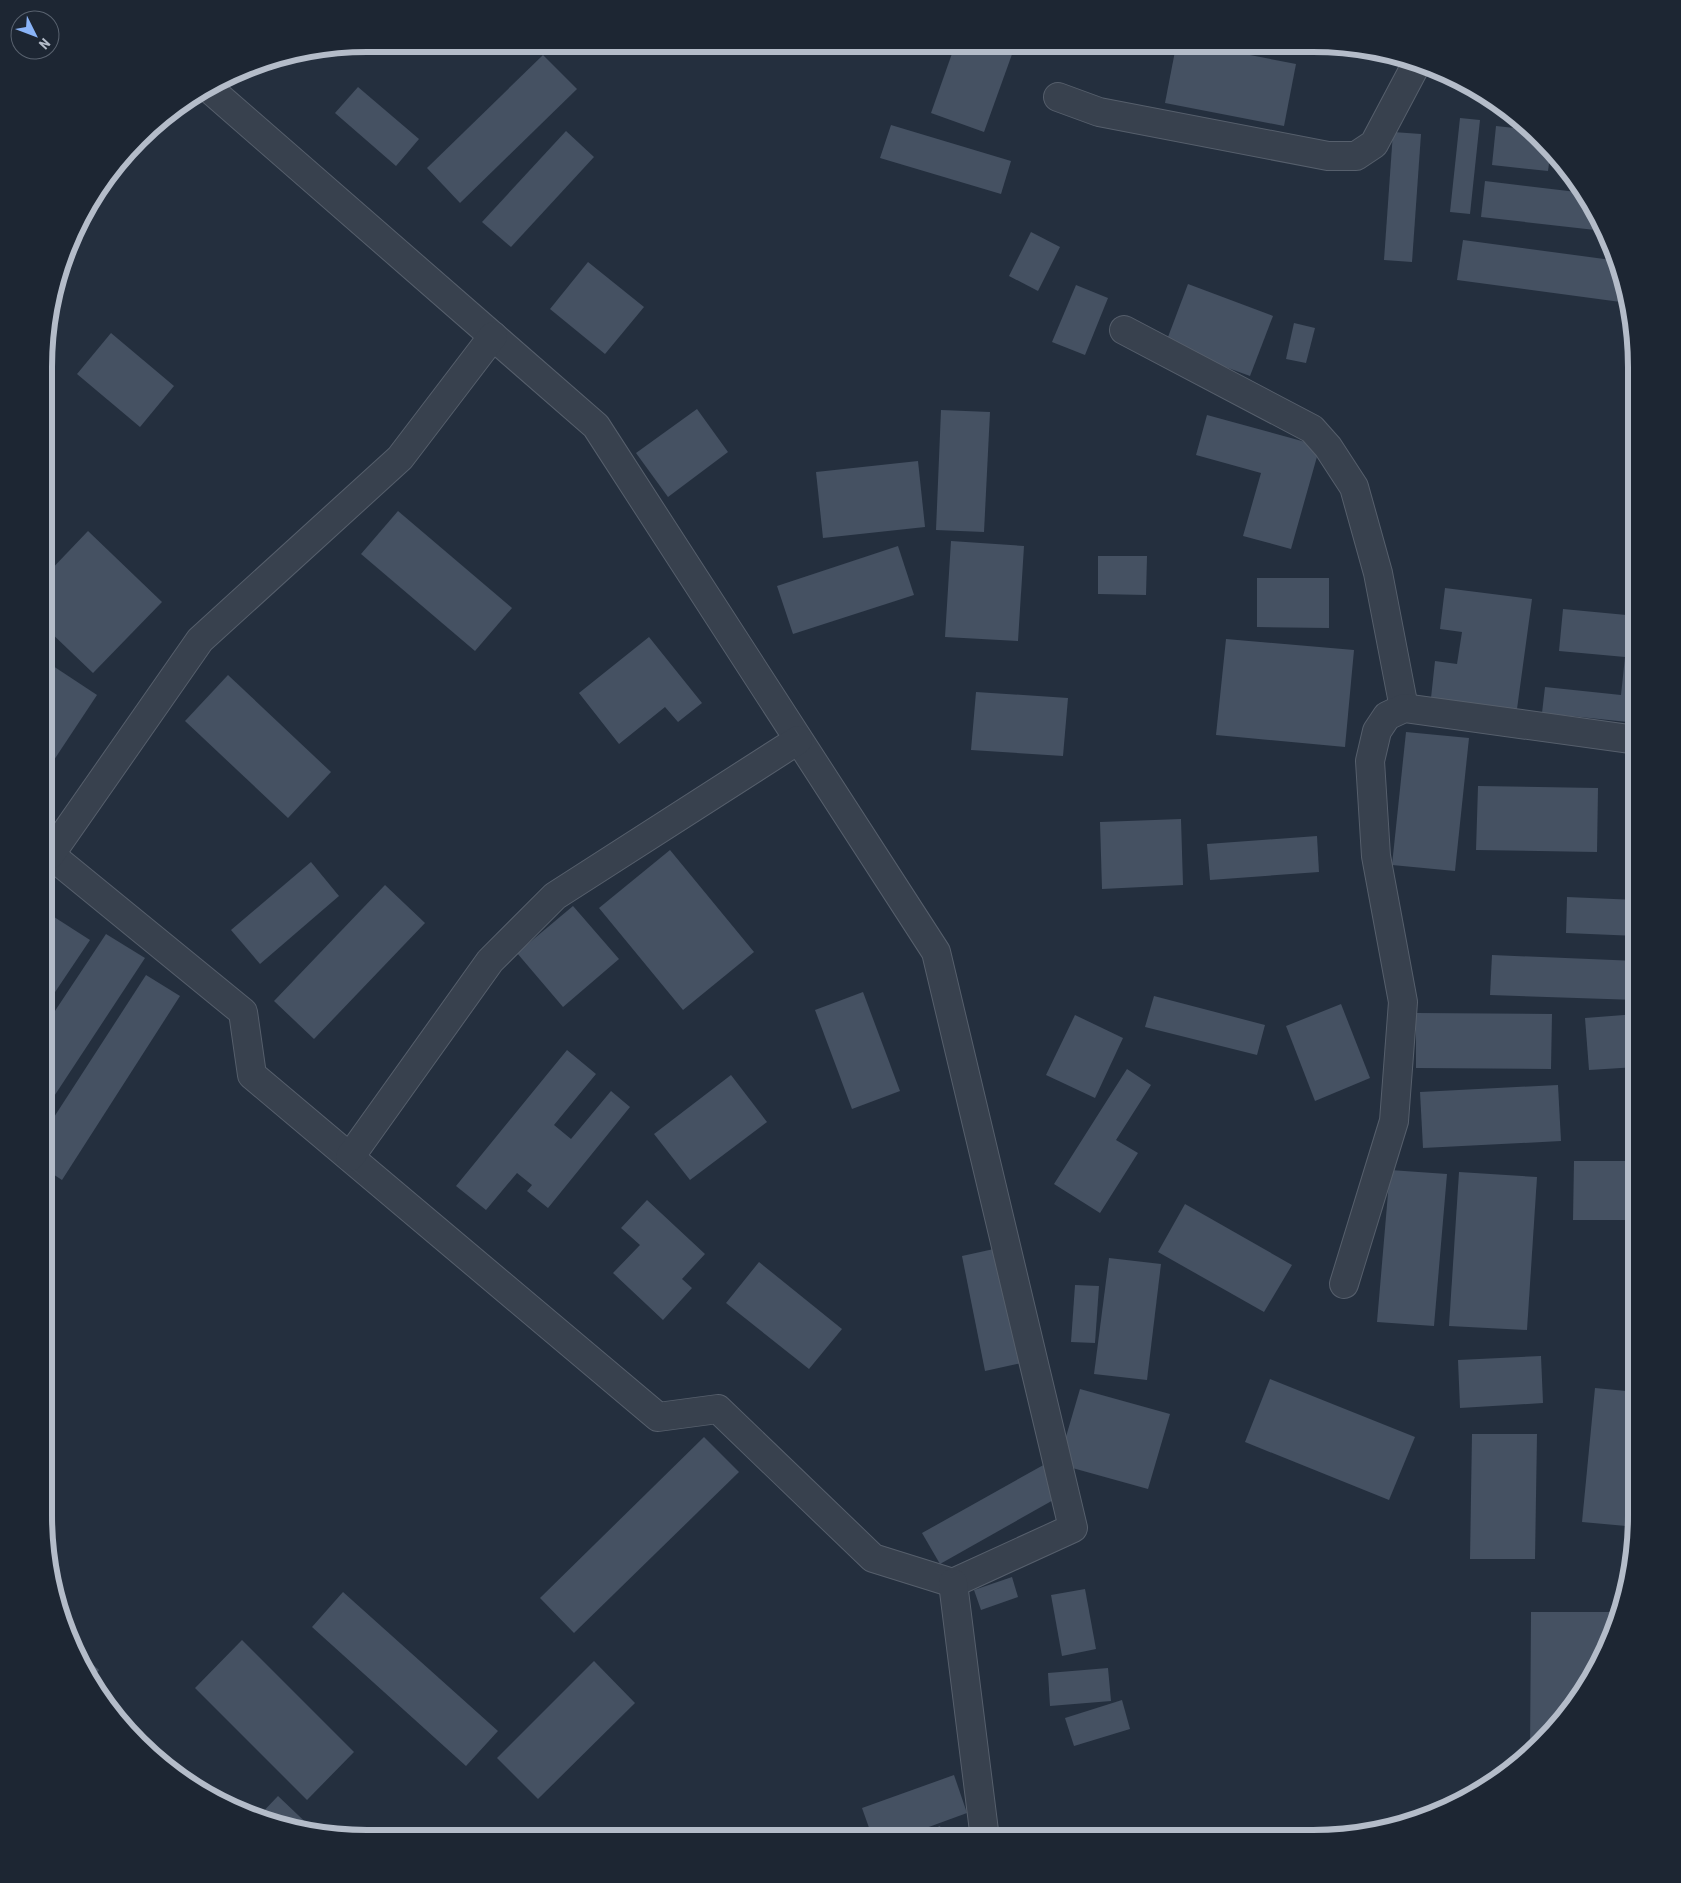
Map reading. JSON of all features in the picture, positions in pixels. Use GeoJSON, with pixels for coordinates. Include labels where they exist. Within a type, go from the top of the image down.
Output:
{"type":"FeatureCollection","features":[{"type":"Feature","properties":{"kind":"street"},"geometry":{"type":"LineString","coordinates":[[1058,97],[1099,112],[1328,156],[1356,156],[1374,144],[1414,69]]}},
{"type":"Feature","properties":{"kind":"street"},"geometry":{"type":"LineString","coordinates":[[52,856],[243,1012],[252,1075],[658,1417],[718,1409],[873,1558],[953,1583],[1073,1528],[936,952],[596,426],[214,93]]}},
{"type":"Feature","properties":{"kind":"street"},"geometry":{"type":"LineString","coordinates":[[1124,330],[1312,429],[1328,447],[1354,487],[1378,573],[1404,708]]}},
{"type":"Feature","properties":{"kind":"street"},"geometry":{"type":"LineString","coordinates":[[52,847],[200,640],[400,458],[493,336]]}},
{"type":"Feature","properties":{"kind":"street"},"geometry":{"type":"LineString","coordinates":[[1344,1284],[1372,1198],[1394,1121],[1403,1002],[1376,856],[1370,762],[1377,731],[1388,716],[1404,708],[1628,739]]}},
{"type":"Feature","properties":{"kind":"street"},"geometry":{"type":"LineString","coordinates":[[350,1157],[490,961],[555,896],[798,740]]}},
{"type":"Feature","properties":{"kind":"street"},"geometry":{"type":"LineString","coordinates":[[953,1583],[984,1830]]}},
{"type":"Feature","properties":{"kind":"building"},"geometry":{"type":"Polygon","coordinates":[[[953,52],[1013,52],[984,132],[931,113],[953,52]]]}},
{"type":"Feature","properties":{"kind":"building"},"geometry":{"type":"Polygon","coordinates":[[[1175,52],[1234,52],[1296,64],[1284,126],[1165,103],[1175,52]]]}},
{"type":"Feature","properties":{"kind":"building"},"geometry":{"type":"Polygon","coordinates":[[[543,55],[577,89],[460,203],[427,168],[543,55]]]}},
{"type":"Feature","properties":{"kind":"building"},"geometry":{"type":"Polygon","coordinates":[[[358,87],[419,139],[396,166],[335,113],[358,87]]]}},
{"type":"Feature","properties":{"kind":"building"},"geometry":{"type":"Polygon","coordinates":[[[1460,118],[1480,120],[1470,214],[1450,212],[1460,118]]]}},
{"type":"Feature","properties":{"kind":"building"},"geometry":{"type":"Polygon","coordinates":[[[891,125],[1011,161],[1001,194],[880,158],[891,125]]]}},
{"type":"Feature","properties":{"kind":"building"},"geometry":{"type":"Polygon","coordinates":[[[1496,126],[1518,128],[1550,160],[1548,171],[1492,165],[1496,126]]]}},
{"type":"Feature","properties":{"kind":"building"},"geometry":{"type":"Polygon","coordinates":[[[566,131],[594,157],[511,247],[482,222],[566,131]]]}},
{"type":"Feature","properties":{"kind":"building"},"geometry":{"type":"Polygon","coordinates":[[[1393,132],[1421,134],[1412,262],[1384,260],[1393,132]]]}},
{"type":"Feature","properties":{"kind":"building"},"geometry":{"type":"Polygon","coordinates":[[[1485,181],[1574,192],[1597,230],[1481,217],[1485,181]]]}},
{"type":"Feature","properties":{"kind":"building"},"geometry":{"type":"Polygon","coordinates":[[[1031,232],[1060,247],[1038,291],[1009,276],[1031,232]]]}},
{"type":"Feature","properties":{"kind":"building"},"geometry":{"type":"Polygon","coordinates":[[[1463,240],[1610,260],[1621,302],[1457,280],[1463,240]]]}},
{"type":"Feature","properties":{"kind":"building"},"geometry":{"type":"Polygon","coordinates":[[[588,262],[644,307],[605,354],[550,309],[588,262]]]}},
{"type":"Feature","properties":{"kind":"building"},"geometry":{"type":"Polygon","coordinates":[[[1188,284],[1273,316],[1250,376],[1165,345],[1188,284]]]}},
{"type":"Feature","properties":{"kind":"building"},"geometry":{"type":"Polygon","coordinates":[[[1076,285],[1108,298],[1085,355],[1052,342],[1076,285]]]}},
{"type":"Feature","properties":{"kind":"building"},"geometry":{"type":"Polygon","coordinates":[[[1294,323],[1315,328],[1306,363],[1286,359],[1294,323]]]}},
{"type":"Feature","properties":{"kind":"building"},"geometry":{"type":"Polygon","coordinates":[[[111,333],[174,386],[140,427],[77,374],[111,333]]]}},
{"type":"Feature","properties":{"kind":"building"},"geometry":{"type":"Polygon","coordinates":[[[697,409],[728,452],[668,497],[636,453],[697,409]]]}},
{"type":"Feature","properties":{"kind":"building"},"geometry":{"type":"Polygon","coordinates":[[[941,410],[990,412],[984,532],[936,530],[941,410]]]}},
{"type":"Feature","properties":{"kind":"building"},"geometry":{"type":"Polygon","coordinates":[[[1207,415],[1320,446],[1291,549],[1243,536],[1261,473],[1196,455],[1207,415]]]}},
{"type":"Feature","properties":{"kind":"building"},"geometry":{"type":"Polygon","coordinates":[[[918,461],[925,527],[823,538],[816,472],[918,461]]]}},
{"type":"Feature","properties":{"kind":"building"},"geometry":{"type":"Polygon","coordinates":[[[398,511],[512,608],[475,651],[361,554],[398,511]]]}},
{"type":"Feature","properties":{"kind":"building"},"geometry":{"type":"Polygon","coordinates":[[[88,531],[162,602],[93,673],[52,634],[52,569],[88,531]]]}},
{"type":"Feature","properties":{"kind":"building"},"geometry":{"type":"Polygon","coordinates":[[[951,541],[1024,546],[1018,641],[945,637],[951,541]]]}},
{"type":"Feature","properties":{"kind":"building"},"geometry":{"type":"Polygon","coordinates":[[[898,546],[914,595],[793,634],[777,586],[898,546]]]}},
{"type":"Feature","properties":{"kind":"building"},"geometry":{"type":"Polygon","coordinates":[[[1098,556],[1147,556],[1146,595],[1098,594],[1098,556]]]}},
{"type":"Feature","properties":{"kind":"building"},"geometry":{"type":"Polygon","coordinates":[[[1257,578],[1329,578],[1329,628],[1257,627],[1257,578]]]}},
{"type":"Feature","properties":{"kind":"building"},"geometry":{"type":"Polygon","coordinates":[[[1445,588],[1532,599],[1517,709],[1431,698],[1435,661],[1457,664],[1462,632],[1440,629],[1445,588]]]}},
{"type":"Feature","properties":{"kind":"building"},"geometry":{"type":"Polygon","coordinates":[[[1563,609],[1628,615],[1628,722],[1542,713],[1545,687],[1621,695],[1625,657],[1559,651],[1563,609]]]}},
{"type":"Feature","properties":{"kind":"building"},"geometry":{"type":"Polygon","coordinates":[[[649,637],[702,703],[678,722],[665,707],[619,744],[579,693],[649,637]]]}},
{"type":"Feature","properties":{"kind":"building"},"geometry":{"type":"Polygon","coordinates":[[[1226,639],[1354,650],[1345,747],[1216,735],[1226,639]]]}},
{"type":"Feature","properties":{"kind":"building"},"geometry":{"type":"Polygon","coordinates":[[[52,665],[97,695],[52,763],[52,665]]]}},
{"type":"Feature","properties":{"kind":"building"},"geometry":{"type":"Polygon","coordinates":[[[228,675],[331,772],[288,818],[185,721],[228,675]]]}},
{"type":"Feature","properties":{"kind":"building"},"geometry":{"type":"Polygon","coordinates":[[[976,692],[1068,698],[1063,756],[971,750],[976,692]]]}},
{"type":"Feature","properties":{"kind":"building"},"geometry":{"type":"Polygon","coordinates":[[[1406,732],[1469,738],[1455,871],[1392,865],[1406,732]]]}},
{"type":"Feature","properties":{"kind":"building"},"geometry":{"type":"Polygon","coordinates":[[[1478,786],[1598,788],[1597,852],[1476,850],[1478,786]]]}},
{"type":"Feature","properties":{"kind":"building"},"geometry":{"type":"Polygon","coordinates":[[[1181,819],[1183,885],[1102,889],[1100,822],[1181,819]]]}},
{"type":"Feature","properties":{"kind":"building"},"geometry":{"type":"Polygon","coordinates":[[[1317,836],[1319,872],[1210,880],[1207,844],[1317,836]]]}},
{"type":"Feature","properties":{"kind":"building"},"geometry":{"type":"Polygon","coordinates":[[[670,850],[754,952],[683,1010],[599,908],[670,850]]]}},
{"type":"Feature","properties":{"kind":"building"},"geometry":{"type":"Polygon","coordinates":[[[311,862],[339,896],[260,964],[231,930],[311,862]]]}},
{"type":"Feature","properties":{"kind":"building"},"geometry":{"type":"Polygon","coordinates":[[[385,885],[425,923],[314,1039],[274,1001],[385,885]]]}},
{"type":"Feature","properties":{"kind":"building"},"geometry":{"type":"Polygon","coordinates":[[[1567,897],[1628,900],[1628,936],[1566,933],[1567,897]]]}},
{"type":"Feature","properties":{"kind":"building"},"geometry":{"type":"Polygon","coordinates":[[[573,906],[619,959],[563,1007],[517,953],[573,906]]]}},
{"type":"Feature","properties":{"kind":"building"},"geometry":{"type":"Polygon","coordinates":[[[52,916],[90,940],[52,997],[52,916]]]}},
{"type":"Feature","properties":{"kind":"building"},"geometry":{"type":"Polygon","coordinates":[[[106,934],[145,958],[52,1099],[52,1015],[106,934]]]}},
{"type":"Feature","properties":{"kind":"building"},"geometry":{"type":"Polygon","coordinates":[[[1492,955],[1628,961],[1628,1000],[1490,995],[1492,955]]]}},
{"type":"Feature","properties":{"kind":"building"},"geometry":{"type":"Polygon","coordinates":[[[146,975],[180,996],[62,1180],[52,1174],[52,1120],[146,975]]]}},
{"type":"Feature","properties":{"kind":"building"},"geometry":{"type":"Polygon","coordinates":[[[863,992],[900,1091],[852,1109],[815,1010],[863,992]]]}},
{"type":"Feature","properties":{"kind":"building"},"geometry":{"type":"Polygon","coordinates":[[[1154,996],[1265,1025],[1257,1055],[1145,1027],[1154,996]]]}},
{"type":"Feature","properties":{"kind":"building"},"geometry":{"type":"Polygon","coordinates":[[[1341,1004],[1370,1078],[1315,1101],[1286,1026],[1341,1004]]]}},
{"type":"Feature","properties":{"kind":"building"},"geometry":{"type":"Polygon","coordinates":[[[1416,1013],[1552,1014],[1551,1069],[1416,1068],[1416,1013]]]}},
{"type":"Feature","properties":{"kind":"building"},"geometry":{"type":"Polygon","coordinates":[[[1075,1015],[1123,1038],[1095,1098],[1046,1075],[1075,1015]]]}},
{"type":"Feature","properties":{"kind":"building"},"geometry":{"type":"Polygon","coordinates":[[[1628,1015],[1628,1068],[1589,1070],[1585,1018],[1628,1015]]]}},
{"type":"Feature","properties":{"kind":"building"},"geometry":{"type":"Polygon","coordinates":[[[567,1050],[596,1074],[554,1125],[571,1139],[611,1091],[630,1107],[548,1208],[527,1191],[532,1185],[517,1173],[486,1210],[456,1186],[567,1050]]]}},
{"type":"Feature","properties":{"kind":"building"},"geometry":{"type":"Polygon","coordinates":[[[1127,1069],[1151,1085],[1116,1140],[1138,1153],[1100,1213],[1054,1184],[1127,1069]]]}},
{"type":"Feature","properties":{"kind":"building"},"geometry":{"type":"Polygon","coordinates":[[[731,1075],[767,1122],[690,1180],[654,1134],[731,1075]]]}},
{"type":"Feature","properties":{"kind":"building"},"geometry":{"type":"Polygon","coordinates":[[[1558,1085],[1561,1141],[1423,1148],[1420,1092],[1558,1085]]]}},
{"type":"Feature","properties":{"kind":"building"},"geometry":{"type":"Polygon","coordinates":[[[1574,1161],[1628,1161],[1628,1220],[1573,1220],[1574,1161]]]}},
{"type":"Feature","properties":{"kind":"building"},"geometry":{"type":"Polygon","coordinates":[[[1390,1170],[1447,1174],[1434,1326],[1377,1322],[1390,1170]]]}},
{"type":"Feature","properties":{"kind":"building"},"geometry":{"type":"Polygon","coordinates":[[[1459,1172],[1537,1177],[1527,1330],[1449,1326],[1459,1172]]]}},
{"type":"Feature","properties":{"kind":"building"},"geometry":{"type":"Polygon","coordinates":[[[647,1200],[705,1254],[682,1279],[692,1288],[663,1320],[613,1273],[640,1245],[621,1228],[647,1200]]]}},
{"type":"Feature","properties":{"kind":"building"},"geometry":{"type":"Polygon","coordinates":[[[1185,1204],[1292,1265],[1264,1312],[1158,1252],[1185,1204]]]}},
{"type":"Feature","properties":{"kind":"building"},"geometry":{"type":"Polygon","coordinates":[[[1003,1247],[1026,1362],[985,1371],[962,1256],[1003,1247]]]}},
{"type":"Feature","properties":{"kind":"building"},"geometry":{"type":"Polygon","coordinates":[[[1109,1258],[1161,1264],[1147,1380],[1094,1374],[1109,1258]]]}},
{"type":"Feature","properties":{"kind":"building"},"geometry":{"type":"Polygon","coordinates":[[[759,1262],[842,1329],[809,1369],[726,1303],[759,1262]]]}},
{"type":"Feature","properties":{"kind":"building"},"geometry":{"type":"Polygon","coordinates":[[[1075,1285],[1099,1286],[1095,1343],[1071,1342],[1075,1285]]]}},
{"type":"Feature","properties":{"kind":"building"},"geometry":{"type":"Polygon","coordinates":[[[1541,1356],[1543,1403],[1460,1408],[1458,1360],[1541,1356]]]}},
{"type":"Feature","properties":{"kind":"building"},"geometry":{"type":"Polygon","coordinates":[[[1270,1379],[1415,1437],[1389,1500],[1245,1442],[1270,1379]]]}},
{"type":"Feature","properties":{"kind":"building"},"geometry":{"type":"Polygon","coordinates":[[[1595,1388],[1628,1391],[1628,1526],[1582,1522],[1595,1388]]]}},
{"type":"Feature","properties":{"kind":"building"},"geometry":{"type":"Polygon","coordinates":[[[1080,1389],[1170,1414],[1148,1489],[1058,1464],[1080,1389]]]}},
{"type":"Feature","properties":{"kind":"building"},"geometry":{"type":"Polygon","coordinates":[[[1472,1434],[1537,1434],[1535,1559],[1470,1559],[1472,1434]]]}},
{"type":"Feature","properties":{"kind":"building"},"geometry":{"type":"Polygon","coordinates":[[[704,1437],[739,1472],[574,1633],[540,1598],[704,1437]]]}},
{"type":"Feature","properties":{"kind":"building"},"geometry":{"type":"Polygon","coordinates":[[[1047,1463],[1064,1494],[940,1564],[922,1533],[1047,1463]]]}},
{"type":"Feature","properties":{"kind":"building"},"geometry":{"type":"Polygon","coordinates":[[[1012,1577],[1018,1597],[981,1610],[974,1590],[1012,1577]]]}},
{"type":"Feature","properties":{"kind":"building"},"geometry":{"type":"Polygon","coordinates":[[[1085,1589],[1096,1649],[1062,1656],[1051,1595],[1085,1589]]]}},
{"type":"Feature","properties":{"kind":"building"},"geometry":{"type":"Polygon","coordinates":[[[343,1592],[498,1731],[466,1766],[312,1627],[343,1592]]]}},
{"type":"Feature","properties":{"kind":"building"},"geometry":{"type":"Polygon","coordinates":[[[1531,1612],[1614,1612],[1605,1636],[1586,1673],[1563,1707],[1530,1744],[1531,1612]]]}},
{"type":"Feature","properties":{"kind":"building"},"geometry":{"type":"Polygon","coordinates":[[[242,1640],[354,1752],[307,1800],[195,1688],[242,1640]]]}},
{"type":"Feature","properties":{"kind":"building"},"geometry":{"type":"Polygon","coordinates":[[[594,1661],[635,1703],[538,1799],[497,1758],[594,1661]]]}},
{"type":"Feature","properties":{"kind":"building"},"geometry":{"type":"Polygon","coordinates":[[[90,1664],[99,1670],[96,1674],[95,1673],[90,1664]]]}},
{"type":"Feature","properties":{"kind":"building"},"geometry":{"type":"Polygon","coordinates":[[[1108,1668],[1111,1701],[1050,1706],[1048,1673],[1108,1668]]]}},
{"type":"Feature","properties":{"kind":"building"},"geometry":{"type":"Polygon","coordinates":[[[1122,1700],[1130,1729],[1074,1746],[1065,1718],[1122,1700]]]}},
{"type":"Feature","properties":{"kind":"building"},"geometry":{"type":"Polygon","coordinates":[[[954,1775],[967,1813],[921,1830],[870,1830],[862,1808],[954,1775]]]}},
{"type":"Feature","properties":{"kind":"building"},"geometry":{"type":"Polygon","coordinates":[[[278,1796],[308,1824],[286,1820],[262,1813],[278,1796]]]}},
{"type":"Feature","properties":{"kind":"building"},"geometry":{"type":"Polygon","coordinates":[[[940,1826],[942,1830],[930,1830],[940,1826]]]}}]}
